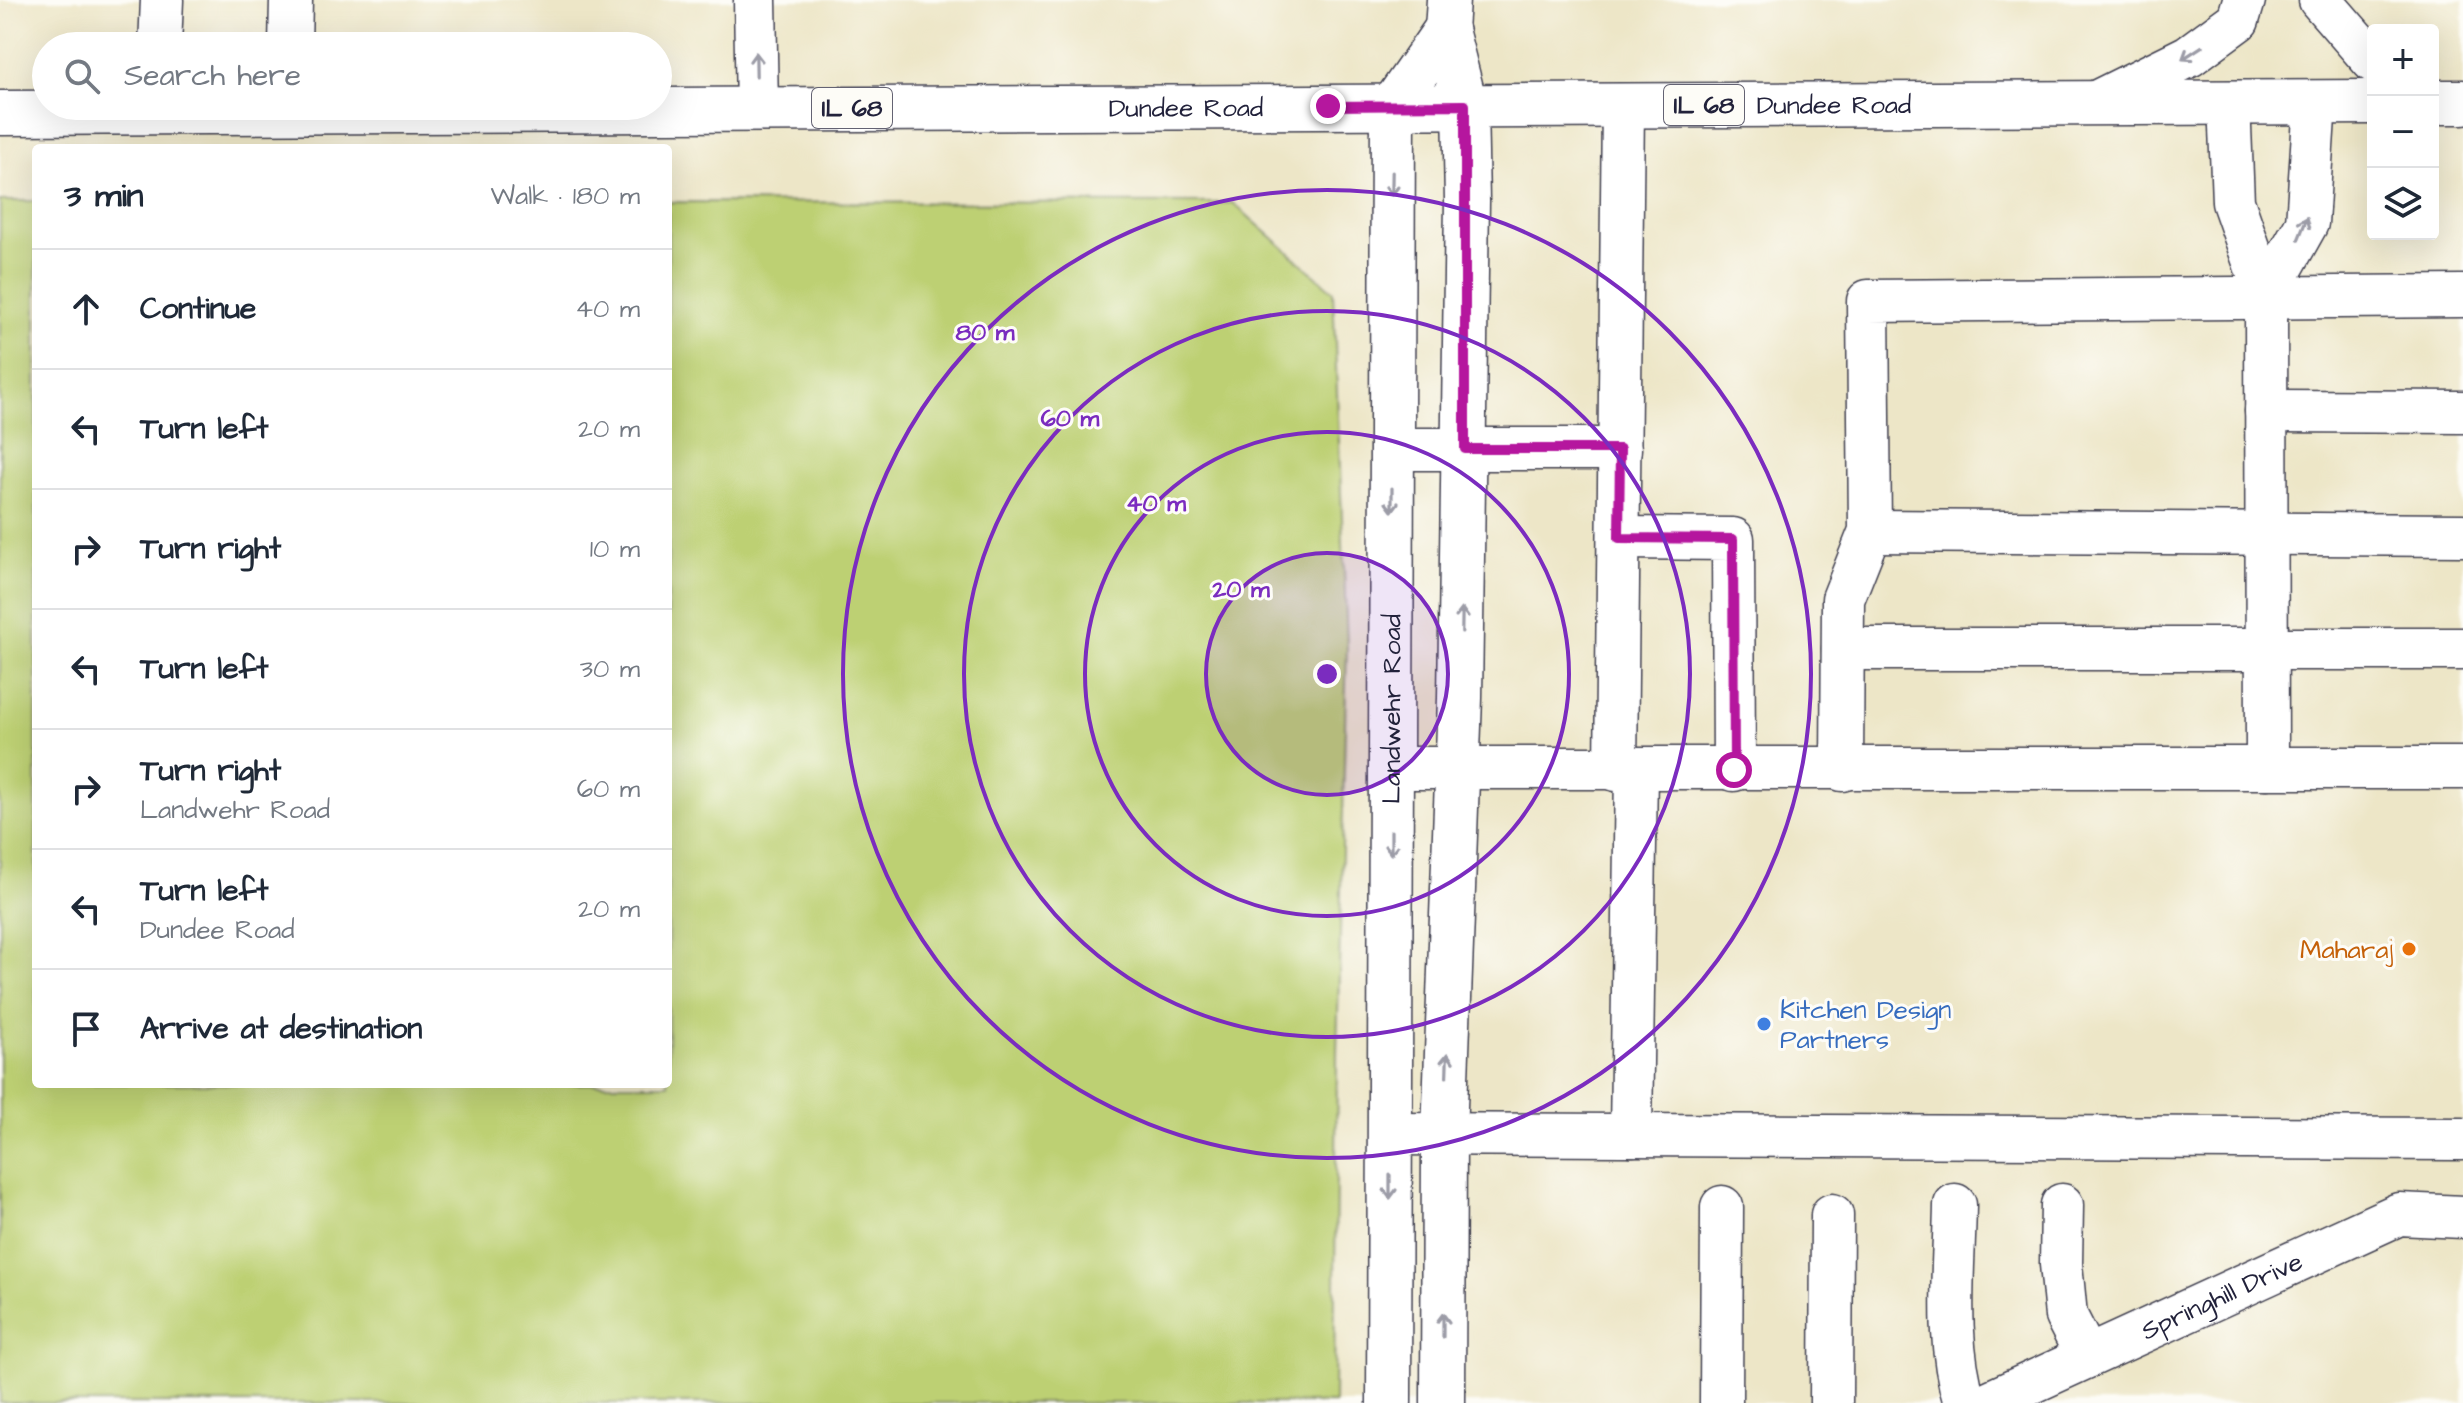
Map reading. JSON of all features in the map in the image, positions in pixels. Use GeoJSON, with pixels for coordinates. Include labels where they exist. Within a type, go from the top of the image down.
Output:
{"type":"FeatureCollection","features":[{"type":"Feature","properties":{"kind":"main road"},"geometry":{"type":"LineString","coordinates":[[1443,1403],[1444,1134],[1465,449],[1465,105],[1447,15]]}},
{"type":"Feature","properties":{"kind":"main road"},"geometry":{"type":"LineString","coordinates":[[1393,106],[1447,15]]}},
{"type":"Feature","properties":{"kind":"main road","name":"Dundee Road"},"geometry":{"type":"LineString","coordinates":[[672,109],[2367,102]]}},
{"type":"Feature","properties":{"kind":"main road"},"geometry":{"type":"LineString","coordinates":[[2439,102],[2463,102]]}},
{"type":"Feature","properties":{"kind":"main road","name":"Landwehr Road"},"geometry":{"type":"LineString","coordinates":[[1389,1403],[1393,106]]}},
{"type":"Feature","properties":{"kind":"main road","name":"Dundee Road"},"geometry":{"type":"LineString","coordinates":[[0,113],[32,112]]}},
{"type":"Feature","properties":{"kind":"street"},"geometry":{"type":"LineString","coordinates":[[161,32],[162,0]]}},
{"type":"Feature","properties":{"kind":"street"},"geometry":{"type":"LineString","coordinates":[[290,32],[291,0]]}},
{"type":"Feature","properties":{"kind":"street"},"geometry":{"type":"LineString","coordinates":[[755,0],[757,109]]}},
{"type":"Feature","properties":{"kind":"street"},"geometry":{"type":"LineString","coordinates":[[2094,103],[2189,56],[2238,20],[2244,0]]}},
{"type":"Feature","properties":{"kind":"street"},"geometry":{"type":"LineString","coordinates":[[2320,0],[2367,54]]}},
{"type":"Feature","properties":{"kind":"street"},"geometry":{"type":"LineString","coordinates":[[2439,83],[2463,91]]}},
{"type":"Feature","properties":{"kind":"street"},"geometry":{"type":"LineString","coordinates":[[2229,102],[2233,202],[2266,296],[2267,768]]}},
{"type":"Feature","properties":{"kind":"street"},"geometry":{"type":"LineString","coordinates":[[2266,296],[2307,223],[2315,102]]}},
{"type":"Feature","properties":{"kind":"street"},"geometry":{"type":"LineString","coordinates":[[1623,105],[1619,538],[1631,1135]]}},
{"type":"Feature","properties":{"kind":"street"},"geometry":{"type":"LineString","coordinates":[[1842,770],[1843,599],[1870,531],[1868,301],[2463,296]]}},
{"type":"Feature","properties":{"kind":"street"},"geometry":{"type":"LineString","coordinates":[[2266,411],[2463,412]]}},
{"type":"Feature","properties":{"kind":"street"},"geometry":{"type":"LineString","coordinates":[[1392,449],[1620,449]]}},
{"type":"Feature","properties":{"kind":"street"},"geometry":{"type":"LineString","coordinates":[[1870,531],[2463,535]]}},
{"type":"Feature","properties":{"kind":"street"},"geometry":{"type":"LineString","coordinates":[[1619,538],[1733,539],[1734,770]]}},
{"type":"Feature","properties":{"kind":"street"},"geometry":{"type":"LineString","coordinates":[[1843,649],[2463,649]]}},
{"type":"Feature","properties":{"kind":"street"},"geometry":{"type":"LineString","coordinates":[[1392,768],[2463,768]]}},
{"type":"Feature","properties":{"kind":"street"},"geometry":{"type":"LineString","coordinates":[[1390,1134],[2463,1139]]}},
{"type":"Feature","properties":{"kind":"street"},"geometry":{"type":"LineString","coordinates":[[1955,1205],[1952,1329],[1955,1371],[1965,1403]]}},
{"type":"Feature","properties":{"kind":"street"},"geometry":{"type":"LineString","coordinates":[[2062,1205],[2061,1264],[2066,1316],[2087,1357]]}},
{"type":"Feature","properties":{"kind":"street"},"geometry":{"type":"LineString","coordinates":[[1721,1403],[1722,1207]]}},
{"type":"Feature","properties":{"kind":"street","name":"Springhill Drive"},"geometry":{"type":"LineString","coordinates":[[1987,1403],[2399,1214],[2463,1217]]}},
{"type":"Feature","properties":{"kind":"street"},"geometry":{"type":"LineString","coordinates":[[1831,1403],[1832,1215]]}},
{"type":"Feature","properties":{"kind":"green space"},"geometry":{"type":"Polygon","coordinates":[[[0,201],[32,201],[32,1088],[672,1088],[672,202],[1233,203],[1333,291],[1347,645],[1337,1055],[1334,1403],[0,1403],[0,201]]]}},
{"type":"Feature","properties":{"kind":"place","name":"Maharaj"},"geometry":{"type":"Point","coordinates":[2409,949]}},
{"type":"Feature","properties":{"kind":"place","name":"Kitchen Design Partners"},"geometry":{"type":"Point","coordinates":[1764,1024]}},
{"type":"Feature","properties":{"kind":"route"},"geometry":{"type":"LineString","coordinates":[[1328,106],[1465,105],[1465,449],[1620,449],[1619,538],[1733,539],[1734,770]]}}]}
